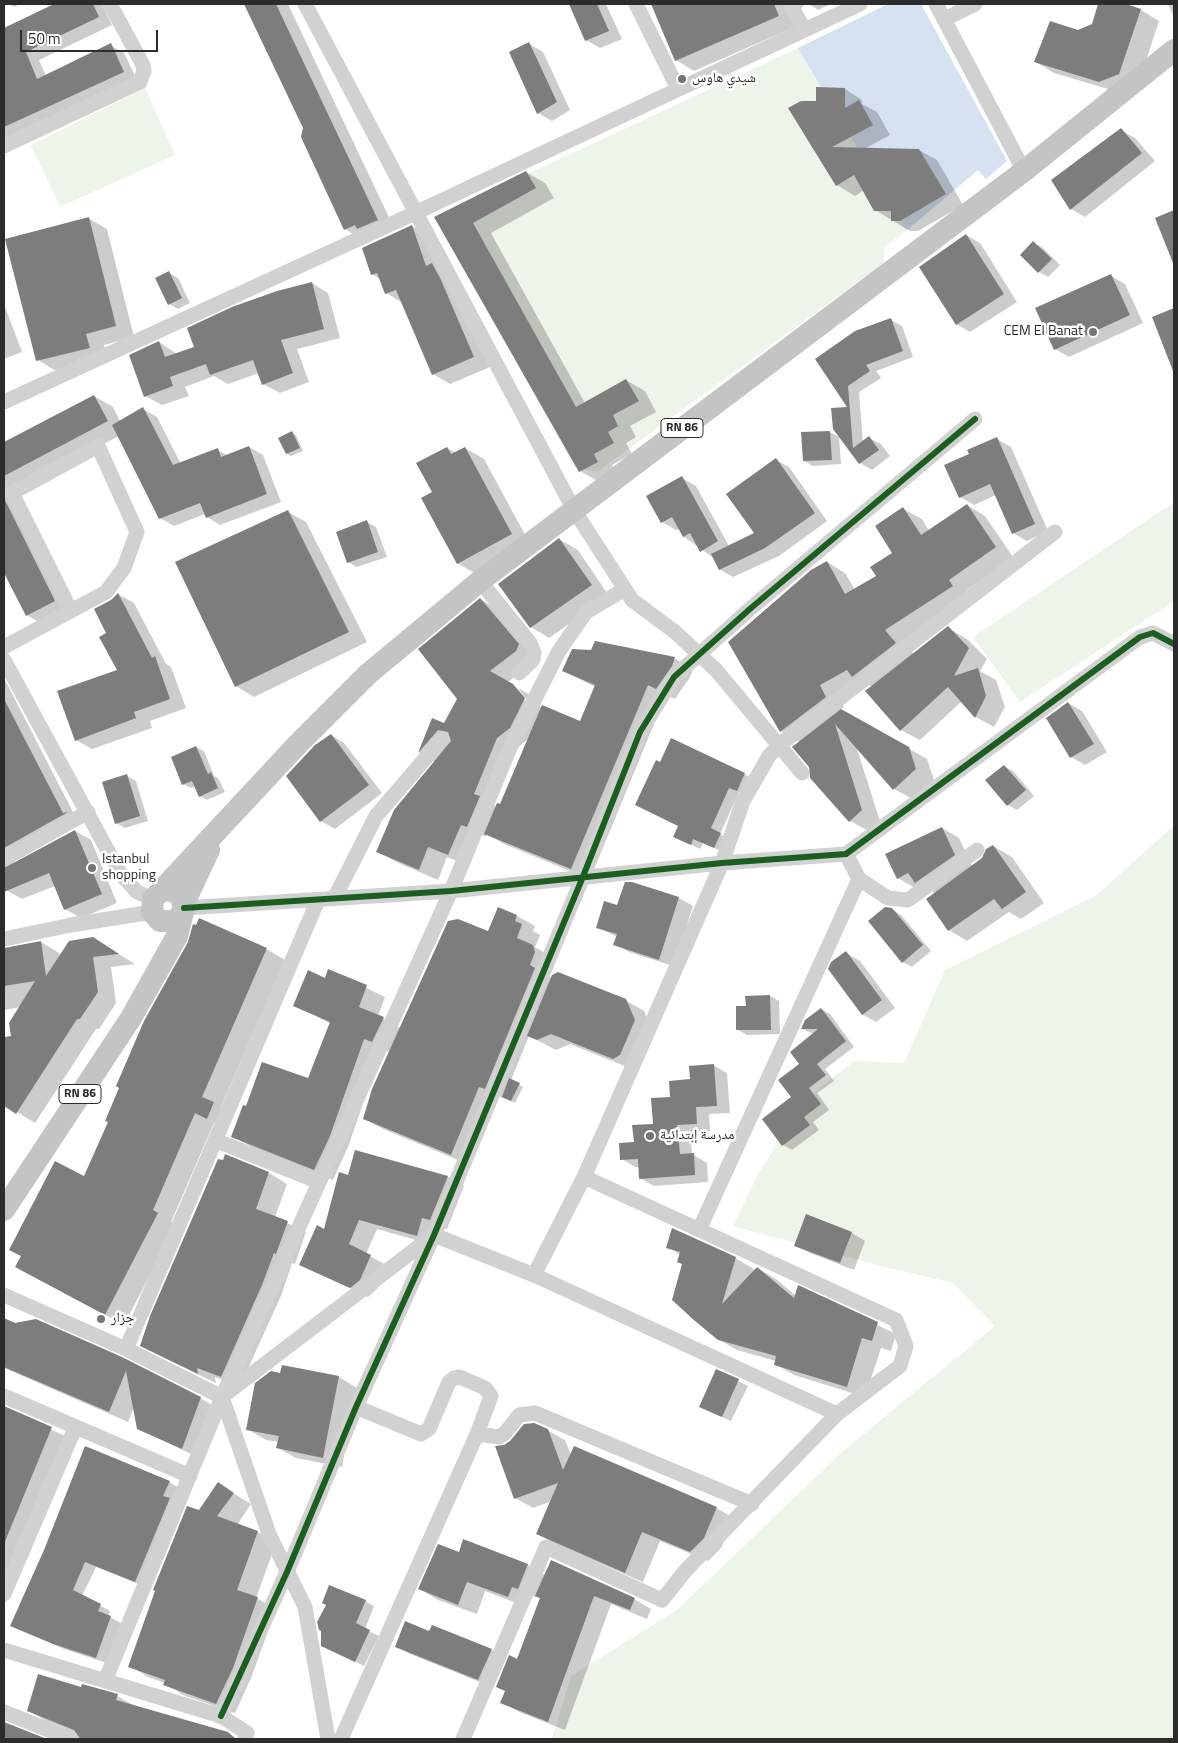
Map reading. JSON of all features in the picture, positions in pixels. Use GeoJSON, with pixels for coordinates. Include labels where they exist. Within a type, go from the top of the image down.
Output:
{"type":"FeatureCollection","features":[{"type":"Feature","properties":{"kind":"main road","name":"RN 86"},"geometry":{"type":"LineString","coordinates":[[154,976],[156,906],[216,835],[297,745],[368,674],[480,581],[1024,171],[1174,50]]}},
{"type":"Feature","properties":{"kind":"main road","name":"RN 86"},"geometry":{"type":"LineString","coordinates":[[4,1210],[131,1018],[177,936],[183,908],[216,835]]}},
{"type":"Feature","properties":{"kind":"main road"},"geometry":{"type":"LineString","coordinates":[[156,906],[166,890],[178,893],[183,908]]}},
{"type":"Feature","properties":{"kind":"street"},"geometry":{"type":"LineString","coordinates":[[4,146],[140,82],[144,71],[143,65],[110,4]]}},
{"type":"Feature","properties":{"kind":"street"},"geometry":{"type":"LineString","coordinates":[[305,4],[414,213],[574,510],[632,600],[675,632],[716,670],[802,773]]}},
{"type":"Feature","properties":{"kind":"street"},"geometry":{"type":"LineString","coordinates":[[636,4],[678,89]]}},
{"type":"Feature","properties":{"kind":"street"},"geometry":{"type":"LineString","coordinates":[[790,4],[804,29]]}},
{"type":"Feature","properties":{"kind":"street"},"geometry":{"type":"LineString","coordinates":[[4,402],[860,4]]}},
{"type":"Feature","properties":{"kind":"street"},"geometry":{"type":"LineString","coordinates":[[936,4],[1024,171]]}},
{"type":"Feature","properties":{"kind":"street"},"geometry":{"type":"LineString","coordinates":[[945,19],[975,4]]}},
{"type":"Feature","properties":{"kind":"street"},"geometry":{"type":"LineString","coordinates":[[221,1716],[288,1572],[356,1407],[434,1235],[582,879],[640,732],[674,677],[975,419]]}},
{"type":"Feature","properties":{"kind":"street"},"geometry":{"type":"LineString","coordinates":[[4,647],[71,611],[106,592],[124,568],[137,532],[98,446],[12,493],[71,611]]}},
{"type":"Feature","properties":{"kind":"street"},"geometry":{"type":"LineString","coordinates":[[534,1276],[584,1177],[722,863],[742,801],[769,756],[779,745],[1055,532]]}},
{"type":"Feature","properties":{"kind":"street"},"geometry":{"type":"LineString","coordinates":[[480,581],[530,643],[534,653],[533,660],[519,673]]}},
{"type":"Feature","properties":{"kind":"street"},"geometry":{"type":"LineString","coordinates":[[105,1682],[222,1397],[451,891],[509,750],[558,651],[586,612],[625,589]]}},
{"type":"Feature","properties":{"kind":"street"},"geometry":{"type":"LineString","coordinates":[[183,908],[451,891],[582,879],[722,863],[846,854],[1140,637],[1153,633],[1174,644]]}},
{"type":"Feature","properties":{"kind":"street"},"geometry":{"type":"LineString","coordinates":[[4,660],[125,880],[156,906]]}},
{"type":"Feature","properties":{"kind":"street"},"geometry":{"type":"LineString","coordinates":[[334,899],[376,816],[442,740]]}},
{"type":"Feature","properties":{"kind":"street"},"geometry":{"type":"LineString","coordinates":[[4,859],[88,812]]}},
{"type":"Feature","properties":{"kind":"street"},"geometry":{"type":"LineString","coordinates":[[846,854],[859,880],[888,898],[908,900],[977,850]]}},
{"type":"Feature","properties":{"kind":"street"},"geometry":{"type":"LineString","coordinates":[[698,1230],[859,880]]}},
{"type":"Feature","properties":{"kind":"street"},"geometry":{"type":"LineString","coordinates":[[126,1349],[318,900]]}},
{"type":"Feature","properties":{"kind":"street"},"geometry":{"type":"LineString","coordinates":[[4,938],[156,906]]}},
{"type":"Feature","properties":{"kind":"street"},"geometry":{"type":"LineString","coordinates":[[215,1140],[319,1182]]}},
{"type":"Feature","properties":{"kind":"street"},"geometry":{"type":"LineString","coordinates":[[463,1739],[546,1547],[662,1600],[686,1570],[752,1504],[837,1414],[900,1366],[906,1346],[896,1320],[584,1177]]}},
{"type":"Feature","properties":{"kind":"street"},"geometry":{"type":"LineString","coordinates":[[434,1235],[534,1276],[837,1414]]}},
{"type":"Feature","properties":{"kind":"street"},"geometry":{"type":"LineString","coordinates":[[222,1397],[434,1235]]}},
{"type":"Feature","properties":{"kind":"street"},"geometry":{"type":"LineString","coordinates":[[6,1301],[126,1349],[222,1397],[269,1534],[305,1607],[328,1739]]}},
{"type":"Feature","properties":{"kind":"street"},"geometry":{"type":"LineString","coordinates":[[341,1739],[477,1434],[491,1396],[485,1388],[460,1378],[454,1378],[449,1382],[429,1429],[424,1433],[418,1433],[356,1407]]}},
{"type":"Feature","properties":{"kind":"street"},"geometry":{"type":"LineString","coordinates":[[4,1396],[190,1476]]}},
{"type":"Feature","properties":{"kind":"street"},"geometry":{"type":"LineString","coordinates":[[477,1434],[499,1437],[505,1433],[515,1418],[524,1413],[535,1413],[752,1504]]}},
{"type":"Feature","properties":{"kind":"street"},"geometry":{"type":"LineString","coordinates":[[4,1594],[75,1428]]}},
{"type":"Feature","properties":{"kind":"street"},"geometry":{"type":"LineString","coordinates":[[4,1650],[221,1716],[247,1733],[245,1739]]}},
{"type":"Feature","properties":{"kind":"street"},"geometry":{"type":"LineString","coordinates":[[4,1712],[71,1739]]}},
{"type":"Feature","properties":{"kind":"shaded area"},"geometry":{"type":"Polygon","coordinates":[[[798,48],[906,231],[884,247],[884,263],[597,472],[574,467],[444,230],[532,172],[798,48]]]}},
{"type":"Feature","properties":{"kind":"shaded area"},"geometry":{"type":"Polygon","coordinates":[[[145,88],[175,155],[60,207],[31,145],[145,88]]]}},
{"type":"Feature","properties":{"kind":"shaded area"},"geometry":{"type":"Polygon","coordinates":[[[1174,502],[1174,601],[1020,702],[973,637],[1174,502]]]}},
{"type":"Feature","properties":{"kind":"shaded area"},"geometry":{"type":"Polygon","coordinates":[[[1174,825],[1174,1739],[552,1739],[571,1676],[677,1610],[843,1451],[995,1326],[953,1283],[877,1265],[733,1226],[758,1174],[806,1099],[854,1061],[904,1063],[945,970],[1097,895],[1174,825]]]}},
{"type":"Feature","properties":{"kind":"water"},"geometry":{"type":"Polygon","coordinates":[[[888,4],[921,4],[1007,161],[986,179],[978,170],[906,231],[798,48],[888,4]]]}},
{"type":"Feature","properties":{"kind":"building"},"geometry":{"type":"Polygon","coordinates":[[[54,4],[93,4],[99,17],[26,52],[37,79],[111,43],[124,72],[4,127],[4,28],[54,4]]]}},
{"type":"Feature","properties":{"kind":"building"},"geometry":{"type":"Polygon","coordinates":[[[244,4],[276,4],[378,220],[357,229],[355,225],[344,230],[301,137],[303,128],[244,4]]]}},
{"type":"Feature","properties":{"kind":"building"},"geometry":{"type":"Polygon","coordinates":[[[569,4],[597,4],[609,31],[585,41],[569,4]]]}},
{"type":"Feature","properties":{"kind":"building"},"geometry":{"type":"Polygon","coordinates":[[[651,4],[774,4],[779,16],[675,61],[651,4]]]}},
{"type":"Feature","properties":{"kind":"building"},"geometry":{"type":"Polygon","coordinates":[[[1098,4],[1126,4],[1141,9],[1119,74],[1099,82],[1034,62],[1050,21],[1078,30],[1092,24],[1098,4]]]}},
{"type":"Feature","properties":{"kind":"building"},"geometry":{"type":"Polygon","coordinates":[[[529,42],[557,102],[537,114],[509,52],[529,42]]]}},
{"type":"Feature","properties":{"kind":"building"},"geometry":{"type":"Polygon","coordinates":[[[816,87],[845,88],[845,108],[859,100],[873,125],[832,147],[919,149],[946,194],[900,221],[891,221],[891,211],[874,211],[854,175],[836,186],[788,108],[801,101],[816,101],[816,87]]]}},
{"type":"Feature","properties":{"kind":"building"},"geometry":{"type":"Polygon","coordinates":[[[1121,128],[1142,153],[1070,210],[1051,180],[1121,128]]]}},
{"type":"Feature","properties":{"kind":"building"},"geometry":{"type":"Polygon","coordinates":[[[526,171],[536,188],[473,223],[576,407],[626,379],[639,401],[613,415],[618,426],[608,432],[614,443],[594,454],[598,462],[579,472],[434,217],[526,171]]]}},
{"type":"Feature","properties":{"kind":"building"},"geometry":{"type":"Polygon","coordinates":[[[1174,210],[1174,263],[1173,263],[1155,218],[1174,210]]]}},
{"type":"Feature","properties":{"kind":"building"},"geometry":{"type":"Polygon","coordinates":[[[89,217],[116,326],[86,334],[90,348],[36,361],[5,239],[89,217]]]}},
{"type":"Feature","properties":{"kind":"building"},"geometry":{"type":"Polygon","coordinates":[[[412,225],[426,266],[432,263],[441,280],[474,357],[432,375],[396,290],[385,294],[377,273],[371,275],[362,248],[412,225]]]}},
{"type":"Feature","properties":{"kind":"building"},"geometry":{"type":"Polygon","coordinates":[[[966,234],[1004,294],[956,325],[919,267],[966,234]]]}},
{"type":"Feature","properties":{"kind":"building"},"geometry":{"type":"Polygon","coordinates":[[[1033,241],[1052,259],[1038,273],[1020,255],[1033,241]]]}},
{"type":"Feature","properties":{"kind":"building"},"geometry":{"type":"Polygon","coordinates":[[[169,271],[182,298],[168,305],[155,278],[169,271]]]}},
{"type":"Feature","properties":{"kind":"building"},"geometry":{"type":"Polygon","coordinates":[[[1111,274],[1130,315],[1054,350],[1035,308],[1111,274]]]}},
{"type":"Feature","properties":{"kind":"building"},"geometry":{"type":"Polygon","coordinates":[[[312,282],[324,329],[281,340],[293,373],[262,385],[253,360],[210,375],[206,364],[170,377],[173,386],[144,397],[129,355],[159,341],[165,357],[194,347],[187,328],[232,307],[277,291],[312,282]]]}},
{"type":"Feature","properties":{"kind":"building"},"geometry":{"type":"Polygon","coordinates":[[[1174,308],[1174,371],[1173,371],[1152,317],[1174,308]]]}},
{"type":"Feature","properties":{"kind":"building"},"geometry":{"type":"Polygon","coordinates":[[[891,318],[903,351],[866,365],[870,371],[848,386],[853,448],[869,436],[879,450],[859,464],[833,429],[831,408],[847,407],[815,359],[855,331],[891,318]]]}},
{"type":"Feature","properties":{"kind":"building"},"geometry":{"type":"Polygon","coordinates":[[[94,395],[108,421],[4,476],[4,442],[94,395]]]}},
{"type":"Feature","properties":{"kind":"building"},"geometry":{"type":"Polygon","coordinates":[[[143,407],[173,465],[218,448],[221,457],[249,446],[267,494],[206,518],[200,503],[159,519],[112,425],[143,407]]]}},
{"type":"Feature","properties":{"kind":"building"},"geometry":{"type":"Polygon","coordinates":[[[292,431],[300,448],[286,454],[278,438],[292,431]]]}},
{"type":"Feature","properties":{"kind":"building"},"geometry":{"type":"Polygon","coordinates":[[[830,431],[832,460],[803,461],[801,432],[830,431]]]}},
{"type":"Feature","properties":{"kind":"building"},"geometry":{"type":"Polygon","coordinates":[[[997,437],[1035,524],[1012,534],[990,484],[959,498],[944,465],[969,454],[967,450],[997,437]]]}},
{"type":"Feature","properties":{"kind":"building"},"geometry":{"type":"Polygon","coordinates":[[[447,447],[451,454],[465,447],[512,534],[457,564],[421,498],[432,492],[416,463],[447,447]]]}},
{"type":"Feature","properties":{"kind":"building"},"geometry":{"type":"Polygon","coordinates":[[[776,458],[815,513],[765,548],[719,570],[711,554],[754,533],[726,494],[776,458]]]}},
{"type":"Feature","properties":{"kind":"building"},"geometry":{"type":"Polygon","coordinates":[[[682,476],[718,541],[700,552],[690,533],[683,537],[672,517],[661,523],[646,496],[682,476]]]}},
{"type":"Feature","properties":{"kind":"building"},"geometry":{"type":"Polygon","coordinates":[[[4,498],[55,601],[26,616],[4,573],[4,498]]]}},
{"type":"Feature","properties":{"kind":"building"},"geometry":{"type":"Polygon","coordinates":[[[967,504],[996,547],[949,580],[953,586],[885,630],[896,643],[852,677],[847,670],[820,685],[826,697],[780,732],[728,642],[811,570],[827,561],[845,594],[876,576],[870,567],[892,553],[875,526],[903,507],[921,535],[967,504]]]}},
{"type":"Feature","properties":{"kind":"building"},"geometry":{"type":"Polygon","coordinates":[[[288,510],[349,632],[235,687],[175,562],[288,510]]]}},
{"type":"Feature","properties":{"kind":"building"},"geometry":{"type":"Polygon","coordinates":[[[367,520],[378,552],[347,563],[336,532],[367,520]]]}},
{"type":"Feature","properties":{"kind":"building"},"geometry":{"type":"Polygon","coordinates":[[[559,538],[592,585],[530,628],[498,584],[559,538]]]}},
{"type":"Feature","properties":{"kind":"building"},"geometry":{"type":"Polygon","coordinates":[[[118,593],[152,658],[155,656],[170,699],[134,712],[136,718],[75,741],[57,691],[117,670],[99,637],[106,633],[94,609],[111,600],[118,593]]]}},
{"type":"Feature","properties":{"kind":"building"},"geometry":{"type":"Polygon","coordinates":[[[480,598],[519,644],[516,651],[490,671],[513,684],[525,698],[510,728],[497,738],[474,794],[480,796],[467,827],[461,825],[448,855],[428,847],[419,870],[376,852],[394,810],[451,741],[448,732],[438,730],[418,753],[432,718],[444,723],[457,699],[418,649],[480,598]]]}},
{"type":"Feature","properties":{"kind":"building"},"geometry":{"type":"Polygon","coordinates":[[[948,626],[969,648],[954,676],[978,668],[986,696],[975,718],[948,687],[900,731],[865,691],[948,626]]]}},
{"type":"Feature","properties":{"kind":"building"},"geometry":{"type":"Polygon","coordinates":[[[595,641],[675,657],[672,666],[656,689],[648,685],[571,869],[484,834],[497,803],[500,804],[542,705],[580,721],[595,685],[562,671],[572,649],[591,650],[595,641]]]}},
{"type":"Feature","properties":{"kind":"building"},"geometry":{"type":"Polygon","coordinates":[[[4,699],[63,813],[68,812],[4,848],[4,699]]]}},
{"type":"Feature","properties":{"kind":"building"},"geometry":{"type":"Polygon","coordinates":[[[1068,702],[1094,744],[1070,758],[1046,718],[1068,702]]]}},
{"type":"Feature","properties":{"kind":"building"},"geometry":{"type":"Polygon","coordinates":[[[841,709],[909,747],[916,769],[893,790],[835,724],[862,810],[849,822],[810,778],[809,767],[792,747],[841,709]]]}},
{"type":"Feature","properties":{"kind":"building"},"geometry":{"type":"Polygon","coordinates":[[[331,734],[369,785],[320,822],[286,776],[315,745],[331,734]]]}},
{"type":"Feature","properties":{"kind":"building"},"geometry":{"type":"Polygon","coordinates":[[[671,738],[745,773],[737,791],[729,788],[711,828],[721,833],[714,848],[693,839],[691,845],[673,837],[678,826],[635,805],[656,760],[660,762],[671,738]]]}},
{"type":"Feature","properties":{"kind":"building"},"geometry":{"type":"Polygon","coordinates":[[[196,746],[208,774],[211,772],[218,788],[199,797],[192,781],[182,785],[171,757],[196,746]]]}},
{"type":"Feature","properties":{"kind":"building"},"geometry":{"type":"Polygon","coordinates":[[[1004,765],[1026,790],[1007,806],[985,780],[1004,765]]]}},
{"type":"Feature","properties":{"kind":"building"},"geometry":{"type":"Polygon","coordinates":[[[127,774],[140,816],[115,824],[102,782],[127,774]]]}},
{"type":"Feature","properties":{"kind":"building"},"geometry":{"type":"Polygon","coordinates":[[[942,827],[955,855],[915,883],[908,873],[897,879],[885,854],[942,827]]]}},
{"type":"Feature","properties":{"kind":"building"},"geometry":{"type":"Polygon","coordinates":[[[75,830],[102,894],[64,910],[49,873],[4,892],[4,868],[75,830]]]}},
{"type":"Feature","properties":{"kind":"building"},"geometry":{"type":"Polygon","coordinates":[[[993,845],[1026,892],[1002,909],[994,899],[948,931],[926,899],[982,858],[986,849],[993,845]]]}},
{"type":"Feature","properties":{"kind":"building"},"geometry":{"type":"Polygon","coordinates":[[[625,882],[632,882],[679,897],[659,960],[613,945],[617,934],[596,928],[604,901],[617,905],[625,882]]]}},
{"type":"Feature","properties":{"kind":"building"},"geometry":{"type":"Polygon","coordinates":[[[498,907],[517,915],[515,921],[522,924],[517,938],[533,945],[535,952],[530,965],[535,968],[485,1089],[479,1087],[451,1155],[363,1119],[372,1089],[448,921],[458,919],[488,931],[498,907]]]}},
{"type":"Feature","properties":{"kind":"building"},"geometry":{"type":"Polygon","coordinates":[[[885,907],[892,908],[923,945],[902,963],[868,921],[885,907]]]}},
{"type":"Feature","properties":{"kind":"building"},"geometry":{"type":"Polygon","coordinates":[[[199,918],[267,948],[202,1097],[214,1102],[207,1119],[195,1113],[153,1210],[158,1213],[105,1315],[15,1267],[21,1256],[9,1250],[55,1161],[84,1176],[108,1122],[105,1121],[119,1088],[116,1086],[144,1021],[188,942],[193,924],[196,925],[199,918]]]}},
{"type":"Feature","properties":{"kind":"building"},"geometry":{"type":"Polygon","coordinates":[[[93,937],[119,954],[93,957],[98,992],[80,1019],[77,1019],[16,1114],[4,1106],[4,1037],[11,1036],[9,1023],[35,981],[4,986],[4,948],[41,941],[46,976],[69,941],[93,937]]]}},
{"type":"Feature","properties":{"kind":"building"},"geometry":{"type":"Polygon","coordinates":[[[846,951],[882,1000],[862,1015],[828,969],[831,962],[846,951]]]}},
{"type":"Feature","properties":{"kind":"building"},"geometry":{"type":"Polygon","coordinates":[[[328,969],[367,985],[359,1007],[384,1017],[372,1042],[364,1039],[330,1136],[314,1170],[231,1137],[243,1105],[246,1106],[262,1062],[308,1078],[330,1022],[293,1006],[308,970],[325,978],[328,969]]]}},
{"type":"Feature","properties":{"kind":"building"},"geometry":{"type":"Polygon","coordinates":[[[558,972],[626,999],[635,1020],[620,1055],[613,1059],[551,1034],[537,1040],[527,1036],[552,975],[558,972]]]}},
{"type":"Feature","properties":{"kind":"building"},"geometry":{"type":"Polygon","coordinates":[[[770,995],[771,1030],[736,1030],[736,1006],[746,1006],[745,996],[770,995]]]}},
{"type":"Feature","properties":{"kind":"building"},"geometry":{"type":"Polygon","coordinates":[[[821,1008],[846,1041],[817,1064],[826,1075],[809,1088],[821,1104],[804,1117],[810,1125],[782,1146],[762,1119],[791,1097],[778,1080],[799,1064],[790,1052],[818,1029],[801,1029],[805,1020],[821,1008]]]}},
{"type":"Feature","properties":{"kind":"building"},"geometry":{"type":"Polygon","coordinates":[[[714,1064],[717,1106],[696,1107],[697,1124],[677,1125],[680,1154],[694,1153],[695,1175],[639,1179],[638,1159],[620,1160],[619,1143],[634,1142],[632,1125],[653,1124],[651,1098],[670,1097],[669,1081],[690,1079],[689,1066],[714,1064]]]}},
{"type":"Feature","properties":{"kind":"building"},"geometry":{"type":"Polygon","coordinates":[[[509,1078],[520,1083],[511,1101],[502,1097],[509,1078]]]}},
{"type":"Feature","properties":{"kind":"building"},"geometry":{"type":"Polygon","coordinates":[[[355,1150],[448,1176],[430,1220],[422,1218],[417,1236],[359,1220],[349,1244],[371,1255],[360,1280],[350,1288],[299,1265],[317,1225],[324,1229],[339,1172],[348,1175],[355,1150]]]}},
{"type":"Feature","properties":{"kind":"building"},"geometry":{"type":"Polygon","coordinates":[[[225,1154],[269,1172],[256,1209],[288,1221],[276,1254],[274,1253],[262,1285],[221,1377],[197,1368],[198,1374],[140,1346],[150,1316],[218,1159],[223,1160],[225,1154]]]}},
{"type":"Feature","properties":{"kind":"building"},"geometry":{"type":"Polygon","coordinates":[[[806,1214],[852,1232],[840,1263],[794,1246],[806,1214]]]}},
{"type":"Feature","properties":{"kind":"building"},"geometry":{"type":"Polygon","coordinates":[[[672,1228],[736,1257],[722,1304],[757,1267],[794,1298],[798,1285],[878,1322],[872,1341],[862,1338],[847,1387],[774,1365],[776,1356],[718,1340],[695,1321],[672,1300],[682,1264],[677,1262],[680,1252],[666,1248],[672,1228]]]}},
{"type":"Feature","properties":{"kind":"building"},"geometry":{"type":"Polygon","coordinates":[[[4,1318],[15,1323],[36,1319],[122,1357],[201,1397],[182,1449],[137,1429],[126,1371],[109,1412],[4,1367],[4,1318]]]}},
{"type":"Feature","properties":{"kind":"building"},"geometry":{"type":"Polygon","coordinates":[[[282,1365],[339,1376],[323,1458],[276,1448],[279,1436],[246,1430],[255,1383],[271,1371],[280,1373],[282,1365]]]}},
{"type":"Feature","properties":{"kind":"building"},"geometry":{"type":"Polygon","coordinates":[[[716,1369],[739,1379],[722,1417],[699,1407],[716,1369]]]}},
{"type":"Feature","properties":{"kind":"building"},"geometry":{"type":"Polygon","coordinates":[[[4,1406],[52,1427],[4,1544],[4,1406]]]}},
{"type":"Feature","properties":{"kind":"building"},"geometry":{"type":"Polygon","coordinates":[[[534,1423],[548,1429],[563,1470],[574,1446],[717,1507],[704,1538],[690,1552],[642,1532],[625,1573],[536,1534],[558,1483],[514,1499],[495,1446],[504,1445],[510,1441],[524,1424],[534,1423]]]}},
{"type":"Feature","properties":{"kind":"building"},"geometry":{"type":"Polygon","coordinates":[[[85,1446],[170,1481],[163,1496],[170,1498],[135,1582],[85,1562],[73,1590],[101,1604],[98,1611],[111,1616],[96,1658],[53,1644],[10,1626],[44,1550],[85,1446]]]}},
{"type":"Feature","properties":{"kind":"building"},"geometry":{"type":"Polygon","coordinates":[[[218,1482],[234,1493],[217,1516],[258,1531],[237,1590],[258,1597],[233,1668],[216,1704],[163,1685],[165,1680],[128,1667],[155,1591],[153,1590],[187,1506],[199,1510],[218,1482]]]}},
{"type":"Feature","properties":{"kind":"building"},"geometry":{"type":"Polygon","coordinates":[[[463,1539],[528,1564],[518,1589],[512,1587],[508,1597],[467,1582],[458,1605],[418,1589],[438,1544],[459,1552],[463,1539]]]}},
{"type":"Feature","properties":{"kind":"building"},"geometry":{"type":"Polygon","coordinates":[[[551,1560],[635,1598],[630,1610],[594,1596],[548,1722],[500,1703],[505,1691],[496,1687],[509,1655],[517,1659],[540,1598],[535,1596],[551,1560]]]}},
{"type":"Feature","properties":{"kind":"building"},"geometry":{"type":"Polygon","coordinates":[[[329,1585],[366,1600],[356,1623],[370,1630],[355,1662],[321,1646],[321,1631],[317,1622],[326,1605],[322,1603],[329,1585]]]}},
{"type":"Feature","properties":{"kind":"building"},"geometry":{"type":"Polygon","coordinates":[[[405,1621],[429,1631],[432,1625],[492,1649],[478,1680],[395,1647],[405,1621]]]}},
{"type":"Feature","properties":{"kind":"building"},"geometry":{"type":"Polygon","coordinates":[[[38,1674],[81,1687],[82,1684],[118,1694],[116,1700],[228,1732],[236,1739],[80,1739],[74,1730],[27,1711],[38,1674]]]}},
{"type":"Feature","properties":{"kind":"building"},"geometry":{"type":"Polygon","coordinates":[[[4,1722],[47,1739],[4,1739],[4,1722]]]}},
{"type":"Feature","properties":{"kind":"cycle path"},"geometry":{"type":"LineString","coordinates":[[221,1716],[287,1572],[356,1407],[434,1235],[582,879],[640,732],[674,677],[751,608],[975,419]]}},
{"type":"Feature","properties":{"kind":"cycle path"},"geometry":{"type":"LineString","coordinates":[[184,908],[451,891],[722,863],[846,854],[1140,637],[1153,633],[1174,644]]}},
{"type":"Feature","properties":{"kind":"place","name":"شيدي هاوس"},"geometry":{"type":"Point","coordinates":[682,79]}},
{"type":"Feature","properties":{"kind":"place","name":"CEM El Banat"},"geometry":{"type":"Point","coordinates":[1093,332]}},
{"type":"Feature","properties":{"kind":"place","name":"Istanbul shopping"},"geometry":{"type":"Point","coordinates":[92,868]}},
{"type":"Feature","properties":{"kind":"place","name":"مدرسة إبتدائية"},"geometry":{"type":"Point","coordinates":[650,1136]}},
{"type":"Feature","properties":{"kind":"place","name":"جزار"},"geometry":{"type":"Point","coordinates":[101,1319]}}]}
